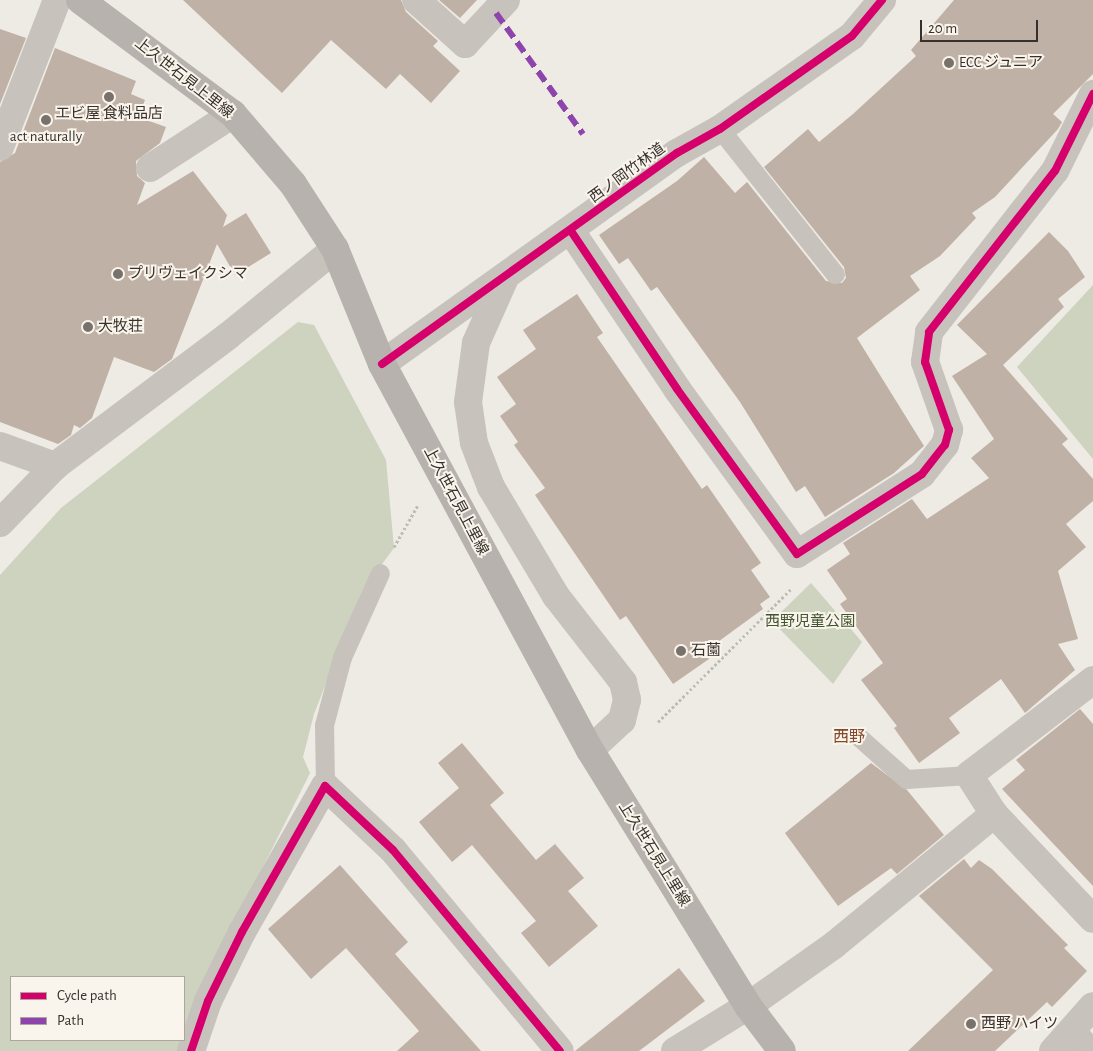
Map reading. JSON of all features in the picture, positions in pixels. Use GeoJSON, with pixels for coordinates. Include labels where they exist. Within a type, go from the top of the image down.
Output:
{"type":"FeatureCollection","features":[{"type":"Feature","properties":{"kind":"main road","name":"上久世石見上里線"},"geometry":{"type":"LineString","coordinates":[[80,0],[234,114],[293,184],[335,249],[382,364],[590,750],[748,1006],[782,1051]]}},
{"type":"Feature","properties":{"kind":"street"},"geometry":{"type":"LineString","coordinates":[[0,145],[57,0]]}},
{"type":"Feature","properties":{"kind":"street"},"geometry":{"type":"LineString","coordinates":[[416,0],[465,44],[506,0]]}},
{"type":"Feature","properties":{"kind":"street","name":"西ノ岡竹林道"},"geometry":{"type":"LineString","coordinates":[[382,364],[504,280],[677,153],[720,129],[852,36],[882,0]]}},
{"type":"Feature","properties":{"kind":"street"},"geometry":{"type":"LineString","coordinates":[[571,231],[676,389],[798,554],[922,474],[945,445],[950,430],[925,362],[929,332],[1055,171],[1093,94]]}},
{"type":"Feature","properties":{"kind":"street"},"geometry":{"type":"LineString","coordinates":[[150,168],[234,114]]}},
{"type":"Feature","properties":{"kind":"street"},"geometry":{"type":"LineString","coordinates":[[0,523],[55,466],[228,336],[335,249]]}},
{"type":"Feature","properties":{"kind":"street"},"geometry":{"type":"LineString","coordinates":[[504,280],[476,344],[468,402],[474,443],[491,488],[556,596],[623,682],[627,700],[622,720],[590,750]]}},
{"type":"Feature","properties":{"kind":"street"},"geometry":{"type":"LineString","coordinates":[[0,446],[55,466]]}},
{"type":"Feature","properties":{"kind":"street"},"geometry":{"type":"LineString","coordinates":[[1093,680],[969,775],[994,814],[1093,919]]}},
{"type":"Feature","properties":{"kind":"street"},"geometry":{"type":"LineString","coordinates":[[191,1051],[208,1001],[242,932],[325,786],[393,850],[560,1051]]}},
{"type":"Feature","properties":{"kind":"street"},"geometry":{"type":"LineString","coordinates":[[675,1051],[748,1006],[834,945],[994,814]]}},
{"type":"Feature","properties":{"kind":"street"},"geometry":{"type":"LineString","coordinates":[[1053,1051],[1080,1041],[1093,1006]]}},
{"type":"Feature","properties":{"kind":"lane"},"geometry":{"type":"LineString","coordinates":[[720,129],[835,274]]}},
{"type":"Feature","properties":{"kind":"lane"},"geometry":{"type":"LineString","coordinates":[[325,786],[324,725],[342,657],[380,573]]}},
{"type":"Feature","properties":{"kind":"lane"},"geometry":{"type":"LineString","coordinates":[[860,738],[906,779],[969,775]]}},
{"type":"Feature","properties":{"kind":"path"},"geometry":{"type":"LineString","coordinates":[[380,573],[419,502]]}},
{"type":"Feature","properties":{"kind":"path"},"geometry":{"type":"LineString","coordinates":[[622,720],[651,728],[724,659],[801,578],[798,554]]}},
{"type":"Feature","properties":{"kind":"green space"},"geometry":{"type":"Polygon","coordinates":[[[1093,285],[1093,459],[1017,367],[1093,285]]]}},
{"type":"Feature","properties":{"kind":"green space"},"geometry":{"type":"Polygon","coordinates":[[[298,322],[314,325],[386,460],[394,548],[362,591],[314,714],[303,757],[310,773],[193,1007],[185,1036],[185,976],[10,976],[10,1041],[184,1041],[181,1051],[0,1051],[0,575],[61,508],[298,322]]]}},
{"type":"Feature","properties":{"kind":"green space","name":"西野児童公園"},"geometry":{"type":"Polygon","coordinates":[[[811,583],[862,642],[833,684],[772,621],[811,583]]]}},
{"type":"Feature","properties":{"kind":"building"},"geometry":{"type":"Polygon","coordinates":[[[183,0],[401,0],[406,12],[438,41],[433,46],[460,71],[431,103],[400,74],[386,89],[331,40],[282,93],[183,0]]]}},
{"type":"Feature","properties":{"kind":"building"},"geometry":{"type":"Polygon","coordinates":[[[439,0],[477,0],[460,18],[439,0]]]}},
{"type":"Feature","properties":{"kind":"building"},"geometry":{"type":"Polygon","coordinates":[[[954,0],[1093,0],[1093,74],[1053,114],[1062,122],[1058,129],[995,197],[972,213],[976,218],[940,256],[910,276],[920,290],[857,338],[924,446],[894,473],[825,517],[805,486],[796,492],[740,402],[657,287],[651,291],[628,258],[619,264],[599,235],[677,181],[704,157],[735,193],[747,182],[826,281],[842,283],[846,278],[844,267],[764,167],[808,129],[819,142],[853,114],[916,56],[911,50],[954,0]]]}},
{"type":"Feature","properties":{"kind":"building"},"geometry":{"type":"Polygon","coordinates":[[[0,29],[26,38],[0,104],[0,29]]]}},
{"type":"Feature","properties":{"kind":"building"},"geometry":{"type":"Polygon","coordinates":[[[55,48],[136,81],[131,94],[145,100],[138,117],[166,127],[160,143],[136,161],[137,176],[145,183],[137,205],[193,171],[227,215],[223,227],[246,213],[271,253],[235,275],[217,244],[172,359],[154,372],[114,357],[92,418],[80,428],[74,425],[71,435],[58,444],[0,422],[0,162],[15,153],[55,48]]]}},
{"type":"Feature","properties":{"kind":"building"},"geometry":{"type":"Polygon","coordinates":[[[1049,232],[1068,251],[1085,277],[1058,299],[1064,307],[1003,365],[1068,439],[1062,444],[1093,479],[1093,501],[1066,524],[1086,547],[1058,571],[1078,639],[1058,644],[1075,670],[1025,713],[1001,679],[949,718],[960,733],[919,763],[894,728],[897,726],[861,680],[883,663],[840,604],[847,599],[827,570],[850,554],[843,543],[912,499],[927,519],[989,478],[971,458],[994,439],[952,376],[987,354],[957,325],[1049,232]]]}},
{"type":"Feature","properties":{"kind":"building"},"geometry":{"type":"Polygon","coordinates":[[[577,294],[603,333],[597,337],[702,489],[707,485],[761,563],[751,570],[770,597],[760,604],[763,609],[704,652],[709,659],[673,684],[626,616],[620,620],[535,495],[545,488],[514,445],[518,442],[500,416],[516,404],[497,377],[536,349],[523,330],[577,294]]]}},
{"type":"Feature","properties":{"kind":"building"},"geometry":{"type":"Polygon","coordinates":[[[1080,709],[1093,724],[1093,886],[1002,789],[1025,770],[1016,760],[1080,709]]]}},
{"type":"Feature","properties":{"kind":"building"},"geometry":{"type":"Polygon","coordinates":[[[462,743],[504,793],[490,805],[536,860],[555,844],[584,878],[568,891],[598,926],[549,967],[521,933],[536,921],[472,845],[452,862],[419,822],[459,788],[438,763],[462,743]]]}},
{"type":"Feature","properties":{"kind":"building"},"geometry":{"type":"Polygon","coordinates":[[[871,763],[907,790],[944,835],[897,874],[891,868],[838,906],[785,833],[871,763]]]}},
{"type":"Feature","properties":{"kind":"building"},"geometry":{"type":"Polygon","coordinates":[[[964,859],[971,868],[979,860],[992,869],[1068,945],[1064,948],[1087,971],[1052,1007],[1047,1002],[995,1051],[908,1051],[993,970],[919,896],[964,859]]]}},
{"type":"Feature","properties":{"kind":"building"},"geometry":{"type":"Polygon","coordinates":[[[340,865],[408,942],[395,954],[481,1051],[397,1051],[419,1031],[346,948],[311,979],[268,929],[340,865]]]}},
{"type":"Feature","properties":{"kind":"building"},"geometry":{"type":"Polygon","coordinates":[[[679,968],[705,1001],[639,1051],[575,1051],[679,968]]]}},
{"type":"Feature","properties":{"kind":"marked path"},"geometry":{"type":"LineString","coordinates":[[496,13],[583,134]]}},
{"type":"Feature","properties":{"kind":"cycle path"},"geometry":{"type":"LineString","coordinates":[[382,364],[677,153],[720,129],[852,36],[882,0]]}},
{"type":"Feature","properties":{"kind":"cycle path"},"geometry":{"type":"LineString","coordinates":[[571,231],[677,389],[797,554],[922,474],[945,445],[949,430],[925,362],[929,332],[1055,171],[1093,94]]}},
{"type":"Feature","properties":{"kind":"cycle path"},"geometry":{"type":"LineString","coordinates":[[191,1051],[208,1001],[242,932],[325,786],[393,850],[560,1051]]}},
{"type":"Feature","properties":{"kind":"place","name":"ECC ジュニア"},"geometry":{"type":"Point","coordinates":[949,63]}},
{"type":"Feature","properties":{"kind":"place","name":"エビ屋 食料品店"},"geometry":{"type":"Point","coordinates":[109,97]}},
{"type":"Feature","properties":{"kind":"place","name":"act naturally"},"geometry":{"type":"Point","coordinates":[46,120]}},
{"type":"Feature","properties":{"kind":"place","name":"プリヴェイクシマ"},"geometry":{"type":"Point","coordinates":[118,274]}},
{"type":"Feature","properties":{"kind":"place","name":"大牧荘"},"geometry":{"type":"Point","coordinates":[88,327]}},
{"type":"Feature","properties":{"kind":"place","name":"石薗"},"geometry":{"type":"Point","coordinates":[681,651]}},
{"type":"Feature","properties":{"kind":"place","name":"西野 ハイツ"},"geometry":{"type":"Point","coordinates":[971,1024]}},
{"type":"Feature","properties":{"kind":"district","name":"西野"},"geometry":{"type":"Point","coordinates":[849,737]}}]}
